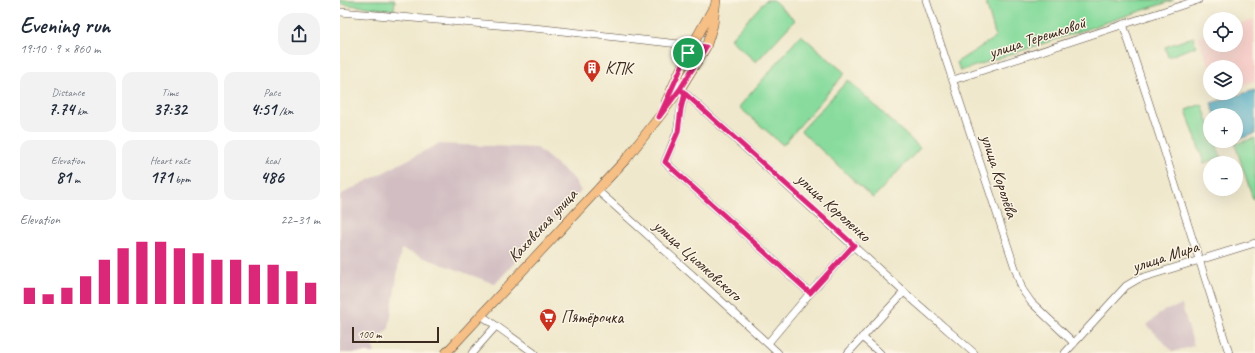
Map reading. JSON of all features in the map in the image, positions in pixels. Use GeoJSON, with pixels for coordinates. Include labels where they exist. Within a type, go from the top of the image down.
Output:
{"type":"FeatureCollection","features":[{"type":"Feature","properties":{"kind":"main road","name":"Каховская улица"},"geometry":{"type":"LineString","coordinates":[[680,88],[688,53],[716,2]]}},
{"type":"Feature","properties":{"kind":"main road","name":"Каховская улица"},"geometry":{"type":"LineString","coordinates":[[446,353],[627,158],[659,117],[680,88],[706,47],[713,25],[716,2]]}},
{"type":"Feature","properties":{"kind":"street","name":"улица Королёва"},"geometry":{"type":"LineString","coordinates":[[926,0],[1022,289],[1031,302],[1074,343]]}},
{"type":"Feature","properties":{"kind":"street","name":"улица Терешковой"},"geometry":{"type":"LineString","coordinates":[[953,80],[1198,0]]}},
{"type":"Feature","properties":{"kind":"street"},"geometry":{"type":"LineString","coordinates":[[340,12],[544,29],[706,47]]}},
{"type":"Feature","properties":{"kind":"street"},"geometry":{"type":"LineString","coordinates":[[1123,24],[1229,353]]}},
{"type":"Feature","properties":{"kind":"street"},"geometry":{"type":"LineString","coordinates":[[680,88],[681,109],[678,132],[665,162],[810,293]]}},
{"type":"Feature","properties":{"kind":"street","name":"улица Короленко"},"geometry":{"type":"LineString","coordinates":[[680,88],[904,292],[974,353]]}},
{"type":"Feature","properties":{"kind":"street","name":"улица Циолковского"},"geometry":{"type":"LineString","coordinates":[[597,190],[778,353]]}},
{"type":"Feature","properties":{"kind":"street","name":"улица Мира"},"geometry":{"type":"LineString","coordinates":[[1065,353],[1126,286],[1138,279],[1255,243]]}},
{"type":"Feature","properties":{"kind":"street"},"geometry":{"type":"LineString","coordinates":[[768,343],[810,293],[854,245]]}},
{"type":"Feature","properties":{"kind":"street"},"geometry":{"type":"LineString","coordinates":[[848,353],[904,292]]}},
{"type":"Feature","properties":{"kind":"street"},"geometry":{"type":"LineString","coordinates":[[481,315],[534,353]]}},
{"type":"Feature","properties":{"kind":"street"},"geometry":{"type":"LineString","coordinates":[[472,353],[496,326]]}},
{"type":"Feature","properties":{"kind":"street"},"geometry":{"type":"LineString","coordinates":[[862,337],[880,353]]}},
{"type":"Feature","properties":{"kind":"shaded area"},"geometry":{"type":"Polygon","coordinates":[[[1254,19],[1255,81],[1243,85],[1243,60],[1206,60],[1204,52],[1243,52],[1243,23],[1254,19]]]}},
{"type":"Feature","properties":{"kind":"shaded area"},"geometry":{"type":"Polygon","coordinates":[[[1203,36],[1203,49],[1199,37],[1203,36]]]}},
{"type":"Feature","properties":{"kind":"shaded area"},"geometry":{"type":"Polygon","coordinates":[[[438,144],[537,148],[574,179],[581,191],[495,284],[401,249],[389,328],[372,344],[375,353],[340,353],[340,195],[438,144]]]}},
{"type":"Feature","properties":{"kind":"shaded area"},"geometry":{"type":"Polygon","coordinates":[[[1182,305],[1194,346],[1173,352],[1147,325],[1163,311],[1182,305]]]}},
{"type":"Feature","properties":{"kind":"green space"},"geometry":{"type":"Polygon","coordinates":[[[340,0],[395,0],[394,10],[340,4],[340,0]]]}},
{"type":"Feature","properties":{"kind":"green space"},"geometry":{"type":"Polygon","coordinates":[[[766,0],[773,0],[795,20],[756,62],[730,39],[766,0]]]}},
{"type":"Feature","properties":{"kind":"green space"},"geometry":{"type":"Polygon","coordinates":[[[985,0],[1174,0],[960,71],[957,62],[996,37],[985,0]]]}},
{"type":"Feature","properties":{"kind":"green space"},"geometry":{"type":"Polygon","coordinates":[[[801,35],[845,73],[783,145],[739,107],[801,35]]]}},
{"type":"Feature","properties":{"kind":"green space"},"geometry":{"type":"Polygon","coordinates":[[[1193,37],[1196,46],[1168,57],[1165,47],[1193,37]]]}},
{"type":"Feature","properties":{"kind":"green space"},"geometry":{"type":"Polygon","coordinates":[[[848,80],[920,148],[873,198],[801,131],[848,80]]]}},
{"type":"Feature","properties":{"kind":"green space"},"geometry":{"type":"Polygon","coordinates":[[[1202,104],[1203,108],[1203,148],[1218,148],[1221,156],[1203,156],[1203,160],[1186,110],[1202,104]]]}},
{"type":"Feature","properties":{"kind":"green space"},"geometry":{"type":"Polygon","coordinates":[[[1255,138],[1255,199],[1253,199],[1243,168],[1243,156],[1239,156],[1236,148],[1243,148],[1243,142],[1255,138]]]}},
{"type":"Feature","properties":{"kind":"water"},"geometry":{"type":"Polygon","coordinates":[[[1255,90],[1255,134],[1243,138],[1243,108],[1213,108],[1211,103],[1221,100],[1243,100],[1243,94],[1255,90]]]}},
{"type":"Feature","properties":{"kind":"place","name":"КПК"},"geometry":{"type":"Point","coordinates":[592,83]}},
{"type":"Feature","properties":{"kind":"place","name":"Пятёрочка"},"geometry":{"type":"Point","coordinates":[548,332]}},
{"type":"Feature","properties":{"kind":"route"},"geometry":{"type":"LineString","coordinates":[[688,53],[659,117],[680,89],[685,93],[681,109],[678,132],[665,162],[810,293],[854,245],[680,89],[706,47],[693,45],[688,53]]}}]}
